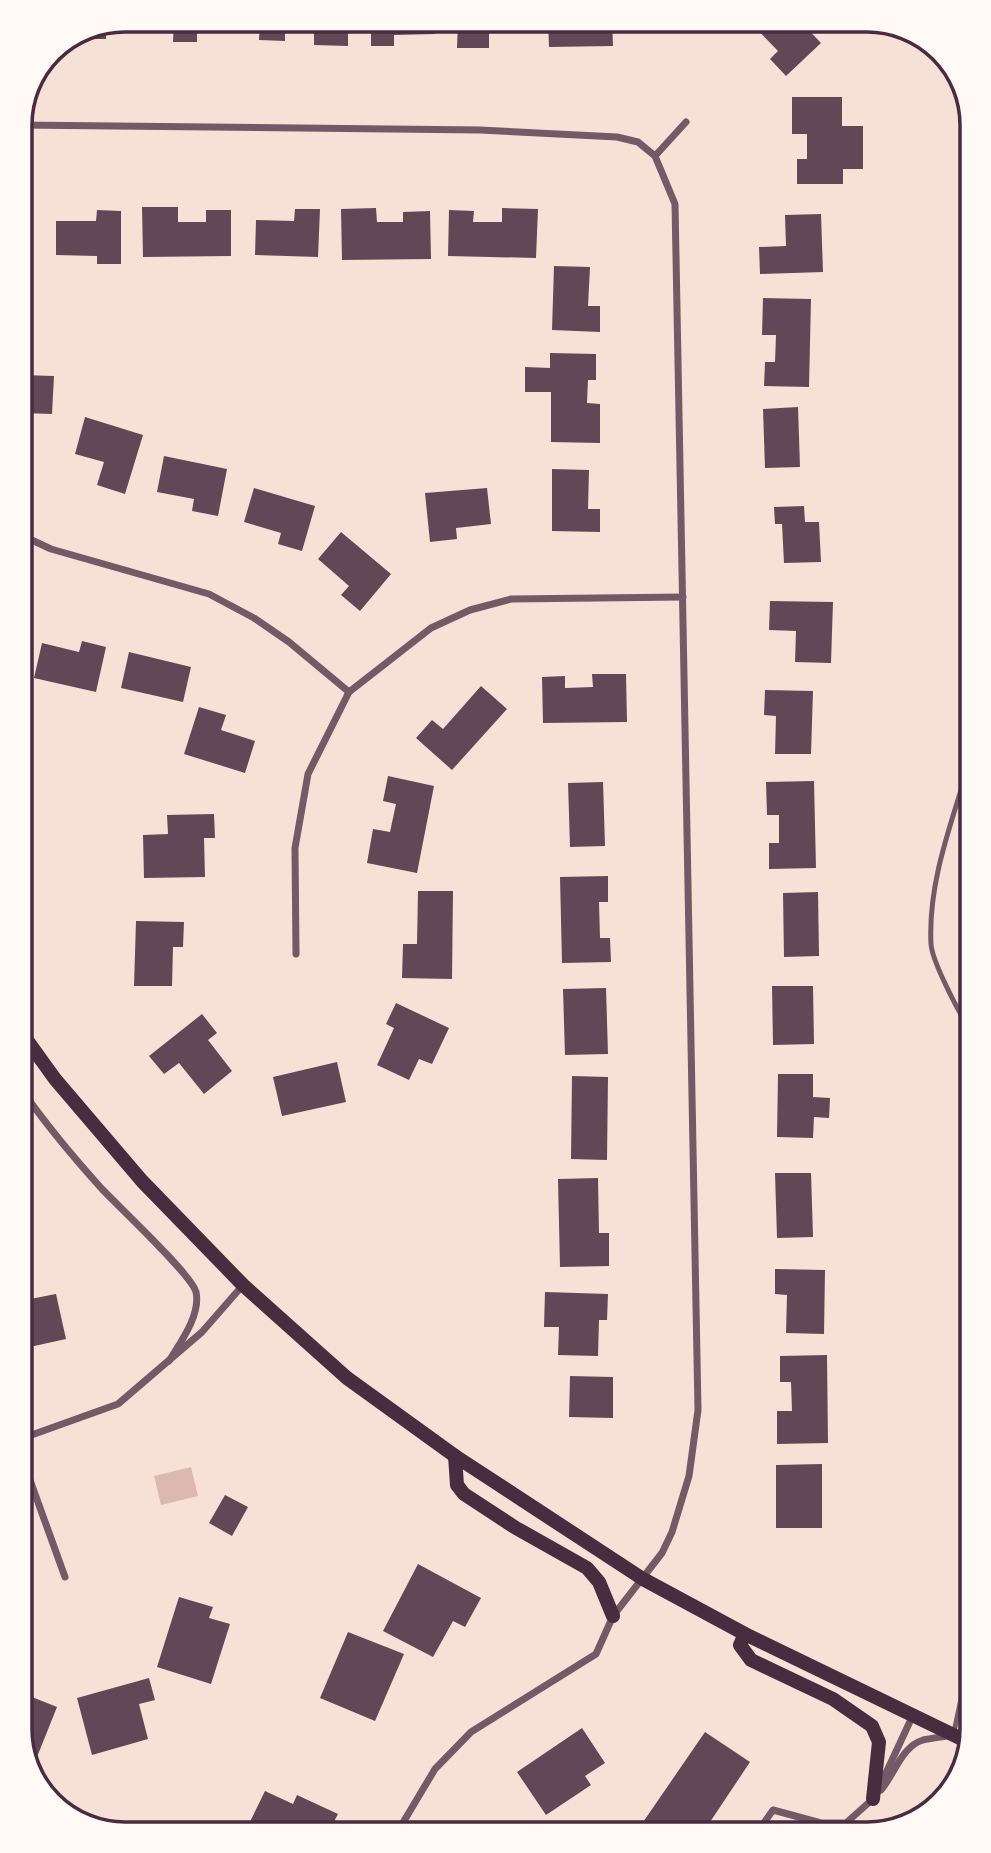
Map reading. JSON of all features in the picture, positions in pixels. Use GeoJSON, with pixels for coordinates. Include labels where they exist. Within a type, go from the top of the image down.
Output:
{"type":"FeatureCollection","features":[{"type":"Feature","properties":{"kind":"main road"},"geometry":{"type":"LineString","coordinates":[[32,1047],[55,1079],[142,1181],[243,1284],[347,1378],[455,1456],[643,1579],[745,1634],[959,1738]]}},
{"type":"Feature","properties":{"kind":"main road"},"geometry":{"type":"LineString","coordinates":[[455,1456],[457,1485],[464,1494],[516,1528],[587,1568],[599,1583],[613,1616]]}},
{"type":"Feature","properties":{"kind":"main road"},"geometry":{"type":"LineString","coordinates":[[745,1634],[740,1645],[751,1660],[833,1699],[873,1726],[879,1742],[873,1799]]}},
{"type":"Feature","properties":{"kind":"street"},"geometry":{"type":"LineString","coordinates":[[655,156],[686,122]]}},
{"type":"Feature","properties":{"kind":"street"},"geometry":{"type":"LineString","coordinates":[[32,125],[480,130],[617,137],[638,142],[655,156],[674,204],[698,1410],[689,1476],[672,1532],[662,1553],[613,1616],[596,1654],[471,1732],[435,1769],[404,1821]]}},
{"type":"Feature","properties":{"kind":"street"},"geometry":{"type":"LineString","coordinates":[[32,540],[51,549],[209,594],[254,618],[289,642],[349,692]]}},
{"type":"Feature","properties":{"kind":"street"},"geometry":{"type":"LineString","coordinates":[[296,954],[295,848],[308,774],[349,692],[431,628],[470,610],[511,599],[683,597]]}},
{"type":"Feature","properties":{"kind":"street"},"geometry":{"type":"LineString","coordinates":[[32,1104],[54,1135],[185,1274],[196,1291],[196,1307],[169,1361]]}},
{"type":"Feature","properties":{"kind":"street"},"geometry":{"type":"LineString","coordinates":[[32,1435],[118,1404],[202,1332],[243,1284]]}},
{"type":"Feature","properties":{"kind":"street"},"geometry":{"type":"LineString","coordinates":[[32,1485],[65,1577]]}},
{"type":"Feature","properties":{"kind":"street"},"geometry":{"type":"LineString","coordinates":[[873,1799],[913,1716]]}},
{"type":"Feature","properties":{"kind":"street"},"geometry":{"type":"LineString","coordinates":[[846,1822],[873,1799],[891,1778],[902,1756],[921,1740],[953,1735]]}},
{"type":"Feature","properties":{"kind":"street"},"geometry":{"type":"LineString","coordinates":[[765,1822],[773,1810],[817,1822]]}},
{"type":"Feature","properties":{"kind":"lane"},"geometry":{"type":"LineString","coordinates":[[960,794],[936,873],[931,946],[960,1014]]}},
{"type":"Feature","properties":{"kind":"lane"},"geometry":{"type":"LineString","coordinates":[[953,1735],[960,1703]]}},
{"type":"Feature","properties":{"kind":"shaded area"},"geometry":{"type":"Polygon","coordinates":[[[191,1467],[198,1496],[161,1505],[154,1476],[191,1467]]]}},
{"type":"Feature","properties":{"kind":"building"},"geometry":{"type":"Polygon","coordinates":[[[173,32],[197,32],[197,42],[173,42],[173,32]]]}},
{"type":"Feature","properties":{"kind":"building"},"geometry":{"type":"Polygon","coordinates":[[[259,32],[285,32],[285,41],[259,40],[259,32]]]}},
{"type":"Feature","properties":{"kind":"building"},"geometry":{"type":"Polygon","coordinates":[[[314,32],[348,32],[348,46],[314,45],[314,32]]]}},
{"type":"Feature","properties":{"kind":"building"},"geometry":{"type":"Polygon","coordinates":[[[371,32],[435,32],[394,35],[394,46],[371,46],[371,32]]]}},
{"type":"Feature","properties":{"kind":"building"},"geometry":{"type":"Polygon","coordinates":[[[458,32],[489,32],[489,48],[457,48],[458,32]]]}},
{"type":"Feature","properties":{"kind":"building"},"geometry":{"type":"Polygon","coordinates":[[[548,32],[612,32],[613,46],[549,47],[548,32]]]}},
{"type":"Feature","properties":{"kind":"building"},"geometry":{"type":"Polygon","coordinates":[[[760,32],[810,32],[821,43],[786,76],[770,59],[778,51],[760,32]]]}},
{"type":"Feature","properties":{"kind":"building"},"geometry":{"type":"Polygon","coordinates":[[[106,33],[106,39],[88,39],[106,33]]]}},
{"type":"Feature","properties":{"kind":"building"},"geometry":{"type":"Polygon","coordinates":[[[792,97],[842,97],[842,126],[863,126],[863,169],[843,169],[843,184],[797,184],[797,159],[807,159],[807,134],[792,134],[792,97]]]}},
{"type":"Feature","properties":{"kind":"building"},"geometry":{"type":"Polygon","coordinates":[[[142,207],[178,207],[178,222],[206,222],[206,210],[231,210],[231,256],[143,257],[142,207]]]}},
{"type":"Feature","properties":{"kind":"building"},"geometry":{"type":"Polygon","coordinates":[[[376,208],[377,222],[403,222],[403,212],[430,211],[431,259],[342,260],[341,209],[376,208]]]}},
{"type":"Feature","properties":{"kind":"building"},"geometry":{"type":"Polygon","coordinates":[[[502,208],[538,209],[536,258],[448,256],[449,210],[474,211],[473,222],[502,222],[502,208]]]}},
{"type":"Feature","properties":{"kind":"building"},"geometry":{"type":"Polygon","coordinates":[[[295,209],[320,209],[318,257],[255,255],[256,220],[294,221],[295,209]]]}},
{"type":"Feature","properties":{"kind":"building"},"geometry":{"type":"Polygon","coordinates":[[[97,210],[121,211],[121,264],[97,264],[97,256],[56,255],[56,221],[96,221],[97,210]]]}},
{"type":"Feature","properties":{"kind":"building"},"geometry":{"type":"Polygon","coordinates":[[[821,214],[823,272],[760,274],[759,247],[786,246],[785,215],[821,214]]]}},
{"type":"Feature","properties":{"kind":"building"},"geometry":{"type":"Polygon","coordinates":[[[554,266],[590,267],[588,306],[600,306],[600,332],[552,330],[554,266]]]}},
{"type":"Feature","properties":{"kind":"building"},"geometry":{"type":"Polygon","coordinates":[[[763,298],[811,299],[809,387],[764,386],[765,362],[775,362],[776,335],[762,335],[763,298]]]}},
{"type":"Feature","properties":{"kind":"building"},"geometry":{"type":"Polygon","coordinates":[[[550,353],[596,354],[596,380],[588,380],[587,403],[600,404],[600,443],[551,442],[551,392],[525,392],[525,367],[550,368],[550,353]]]}},
{"type":"Feature","properties":{"kind":"building"},"geometry":{"type":"Polygon","coordinates":[[[32,375],[54,376],[52,414],[32,413],[32,375]]]}},
{"type":"Feature","properties":{"kind":"building"},"geometry":{"type":"Polygon","coordinates":[[[798,407],[800,467],[765,468],[763,409],[798,407]]]}},
{"type":"Feature","properties":{"kind":"building"},"geometry":{"type":"Polygon","coordinates":[[[85,417],[143,435],[125,494],[97,485],[104,462],[75,454],[85,417]]]}},
{"type":"Feature","properties":{"kind":"building"},"geometry":{"type":"Polygon","coordinates":[[[164,456],[227,469],[218,516],[192,511],[194,499],[157,492],[164,456]]]}},
{"type":"Feature","properties":{"kind":"building"},"geometry":{"type":"Polygon","coordinates":[[[552,469],[589,470],[588,509],[600,509],[600,532],[552,531],[552,469]]]}},
{"type":"Feature","properties":{"kind":"building"},"geometry":{"type":"Polygon","coordinates":[[[254,488],[315,506],[302,551],[278,544],[281,533],[244,522],[254,488]]]}},
{"type":"Feature","properties":{"kind":"building"},"geometry":{"type":"Polygon","coordinates":[[[487,488],[491,524],[456,528],[457,539],[430,542],[425,493],[487,488]]]}},
{"type":"Feature","properties":{"kind":"building"},"geometry":{"type":"Polygon","coordinates":[[[804,506],[805,522],[819,522],[821,562],[784,563],[782,524],[775,524],[774,507],[804,506]]]}},
{"type":"Feature","properties":{"kind":"building"},"geometry":{"type":"Polygon","coordinates":[[[341,532],[391,574],[360,611],[341,595],[349,586],[318,559],[341,532]]]}},
{"type":"Feature","properties":{"kind":"building"},"geometry":{"type":"Polygon","coordinates":[[[770,601],[833,602],[831,663],[795,662],[796,631],[769,630],[770,601]]]}},
{"type":"Feature","properties":{"kind":"building"},"geometry":{"type":"Polygon","coordinates":[[[82,641],[106,647],[96,692],[34,678],[42,643],[79,652],[82,641]]]}},
{"type":"Feature","properties":{"kind":"building"},"geometry":{"type":"Polygon","coordinates":[[[129,652],[191,667],[183,702],[121,688],[129,652]]]}},
{"type":"Feature","properties":{"kind":"building"},"geometry":{"type":"Polygon","coordinates":[[[592,674],[626,674],[627,722],[543,723],[542,677],[565,676],[565,688],[593,687],[592,674]]]}},
{"type":"Feature","properties":{"kind":"building"},"geometry":{"type":"Polygon","coordinates":[[[481,686],[507,709],[452,770],[416,738],[432,720],[443,729],[481,686]]]}},
{"type":"Feature","properties":{"kind":"building"},"geometry":{"type":"Polygon","coordinates":[[[765,690],[813,691],[811,754],[775,754],[776,716],[764,715],[765,690]]]}},
{"type":"Feature","properties":{"kind":"building"},"geometry":{"type":"Polygon","coordinates":[[[199,707],[226,715],[221,730],[255,741],[245,773],[184,754],[199,707]]]}},
{"type":"Feature","properties":{"kind":"building"},"geometry":{"type":"Polygon","coordinates":[[[388,776],[434,786],[417,873],[367,863],[373,829],[390,832],[396,804],[383,801],[388,776]]]}},
{"type":"Feature","properties":{"kind":"building"},"geometry":{"type":"Polygon","coordinates":[[[814,781],[816,868],[769,869],[769,843],[779,843],[779,815],[767,815],[766,782],[814,781]]]}},
{"type":"Feature","properties":{"kind":"building"},"geometry":{"type":"Polygon","coordinates":[[[603,782],[605,846],[570,847],[568,783],[603,782]]]}},
{"type":"Feature","properties":{"kind":"building"},"geometry":{"type":"Polygon","coordinates":[[[214,814],[215,838],[204,838],[205,877],[144,878],[143,835],[168,834],[167,815],[214,814]]]}},
{"type":"Feature","properties":{"kind":"building"},"geometry":{"type":"Polygon","coordinates":[[[608,876],[608,902],[599,902],[600,938],[610,938],[611,962],[562,963],[560,877],[608,876]]]}},
{"type":"Feature","properties":{"kind":"building"},"geometry":{"type":"Polygon","coordinates":[[[418,891],[453,891],[452,979],[402,978],[403,944],[417,944],[418,891]]]}},
{"type":"Feature","properties":{"kind":"building"},"geometry":{"type":"Polygon","coordinates":[[[818,892],[819,956],[784,957],[783,893],[818,892]]]}},
{"type":"Feature","properties":{"kind":"building"},"geometry":{"type":"Polygon","coordinates":[[[136,921],[184,922],[183,947],[173,947],[172,986],[134,986],[136,921]]]}},
{"type":"Feature","properties":{"kind":"building"},"geometry":{"type":"Polygon","coordinates":[[[772,986],[813,986],[814,1044],[773,1045],[772,986]]]}},
{"type":"Feature","properties":{"kind":"building"},"geometry":{"type":"Polygon","coordinates":[[[606,988],[608,1054],[565,1055],[563,989],[606,988]]]}},
{"type":"Feature","properties":{"kind":"building"},"geometry":{"type":"Polygon","coordinates":[[[396,1003],[449,1028],[432,1064],[419,1059],[409,1080],[377,1065],[394,1028],[386,1024],[396,1003]]]}},
{"type":"Feature","properties":{"kind":"building"},"geometry":{"type":"Polygon","coordinates":[[[202,1014],[217,1033],[208,1040],[232,1071],[204,1094],[179,1063],[164,1074],[149,1056],[202,1014]]]}},
{"type":"Feature","properties":{"kind":"building"},"geometry":{"type":"Polygon","coordinates":[[[337,1062],[346,1102],[282,1116],[273,1077],[337,1062]]]}},
{"type":"Feature","properties":{"kind":"building"},"geometry":{"type":"Polygon","coordinates":[[[778,1074],[813,1074],[813,1097],[830,1098],[829,1118],[814,1117],[813,1138],[777,1137],[778,1074]]]}},
{"type":"Feature","properties":{"kind":"building"},"geometry":{"type":"Polygon","coordinates":[[[572,1076],[608,1077],[607,1160],[571,1159],[572,1076]]]}},
{"type":"Feature","properties":{"kind":"building"},"geometry":{"type":"Polygon","coordinates":[[[775,1173],[811,1173],[813,1237],[777,1238],[775,1173]]]}},
{"type":"Feature","properties":{"kind":"building"},"geometry":{"type":"Polygon","coordinates":[[[598,1178],[599,1233],[609,1233],[609,1266],[560,1267],[558,1179],[598,1178]]]}},
{"type":"Feature","properties":{"kind":"building"},"geometry":{"type":"Polygon","coordinates":[[[775,1269],[825,1270],[824,1334],[786,1333],[787,1295],[775,1294],[775,1269]]]}},
{"type":"Feature","properties":{"kind":"building"},"geometry":{"type":"Polygon","coordinates":[[[545,1292],[608,1294],[607,1320],[599,1320],[598,1356],[558,1355],[559,1327],[544,1327],[545,1292]]]}},
{"type":"Feature","properties":{"kind":"building"},"geometry":{"type":"Polygon","coordinates":[[[56,1294],[66,1339],[32,1346],[32,1299],[56,1294]]]}},
{"type":"Feature","properties":{"kind":"building"},"geometry":{"type":"Polygon","coordinates":[[[827,1355],[828,1443],[777,1444],[777,1411],[792,1411],[791,1382],[780,1382],[780,1356],[827,1355]]]}},
{"type":"Feature","properties":{"kind":"building"},"geometry":{"type":"Polygon","coordinates":[[[570,1376],[613,1377],[613,1418],[569,1417],[570,1376]]]}},
{"type":"Feature","properties":{"kind":"building"},"geometry":{"type":"Polygon","coordinates":[[[822,1464],[822,1528],[776,1528],[776,1465],[822,1464]]]}},
{"type":"Feature","properties":{"kind":"building"},"geometry":{"type":"Polygon","coordinates":[[[225,1495],[248,1507],[232,1536],[209,1523],[225,1495]]]}},
{"type":"Feature","properties":{"kind":"building"},"geometry":{"type":"Polygon","coordinates":[[[418,1564],[481,1598],[465,1627],[453,1621],[433,1657],[383,1631],[418,1564]]]}},
{"type":"Feature","properties":{"kind":"building"},"geometry":{"type":"Polygon","coordinates":[[[179,1597],[213,1607],[209,1618],[230,1624],[211,1684],[157,1667],[179,1597]]]}},
{"type":"Feature","properties":{"kind":"building"},"geometry":{"type":"Polygon","coordinates":[[[348,1632],[404,1654],[375,1721],[320,1698],[348,1632]]]}},
{"type":"Feature","properties":{"kind":"building"},"geometry":{"type":"Polygon","coordinates":[[[149,1678],[155,1700],[139,1704],[148,1739],[92,1755],[77,1698],[149,1678]]]}},
{"type":"Feature","properties":{"kind":"building"},"geometry":{"type":"Polygon","coordinates":[[[32,1697],[57,1707],[37,1757],[33,1747],[32,1697]]]}},
{"type":"Feature","properties":{"kind":"building"},"geometry":{"type":"Polygon","coordinates":[[[582,1728],[605,1763],[585,1776],[591,1785],[546,1815],[517,1772],[582,1728]]]}},
{"type":"Feature","properties":{"kind":"building"},"geometry":{"type":"Polygon","coordinates":[[[705,1732],[750,1762],[710,1822],[643,1822],[705,1732]]]}},
{"type":"Feature","properties":{"kind":"building"},"geometry":{"type":"Polygon","coordinates":[[[265,1791],[293,1804],[297,1795],[338,1814],[334,1821],[250,1821],[265,1791]]]}}]}
